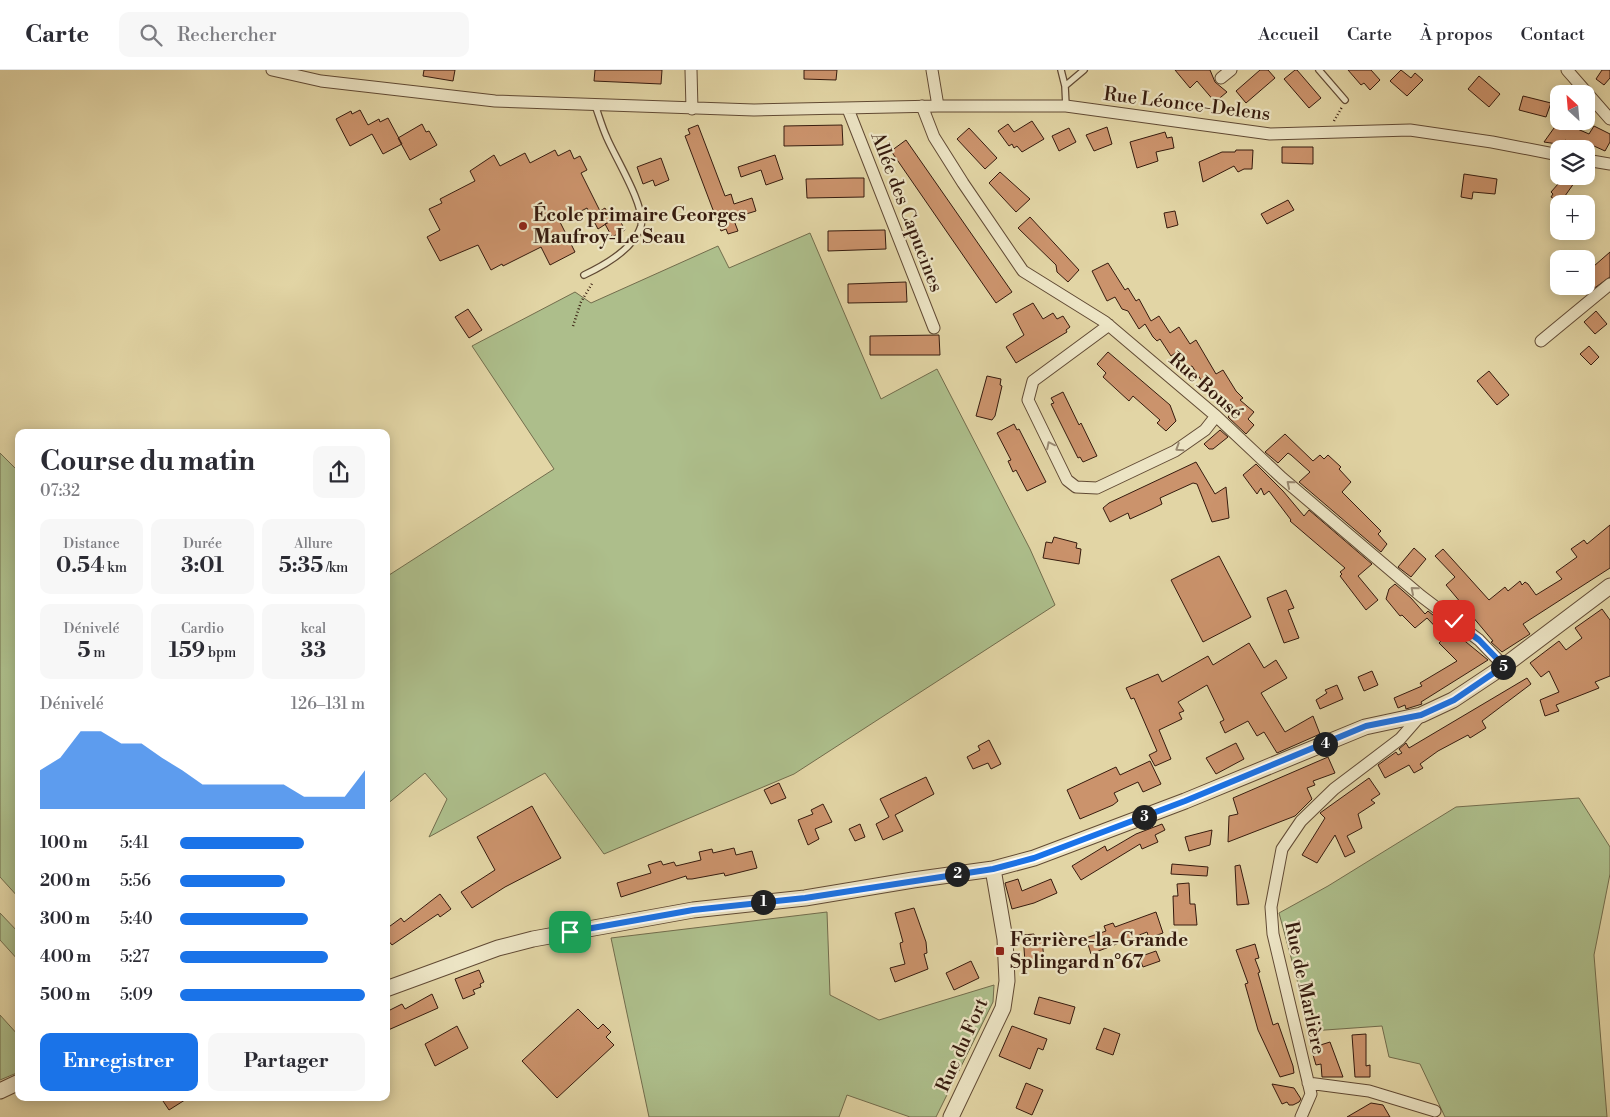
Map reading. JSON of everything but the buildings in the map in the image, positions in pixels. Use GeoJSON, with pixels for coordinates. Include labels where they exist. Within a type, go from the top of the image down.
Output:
{"type":"FeatureCollection","features":[{"type":"Feature","properties":{"kind":"street","name":"Rue Léonce-Delens"},"geometry":{"type":"LineString","coordinates":[[272,70],[321,82],[495,101],[692,109],[1066,106],[1262,133],[1410,130],[1492,142],[1550,153]]}},
{"type":"Feature","properties":{"kind":"street"},"geometry":{"type":"LineString","coordinates":[[691,70],[692,109]]}},
{"type":"Feature","properties":{"kind":"street"},"geometry":{"type":"LineString","coordinates":[[932,70],[938,106]]}},
{"type":"Feature","properties":{"kind":"street"},"geometry":{"type":"LineString","coordinates":[[1221,78],[1231,70]]}},
{"type":"Feature","properties":{"kind":"street"},"geometry":{"type":"LineString","coordinates":[[1567,70],[1610,120]]}},
{"type":"Feature","properties":{"kind":"street","name":"Rue Bousé"},"geometry":{"type":"LineString","coordinates":[[922,106],[934,137],[963,184],[1023,271],[1110,325],[1216,416],[1282,478],[1421,596],[1479,640],[1504,666]]}},
{"type":"Feature","properties":{"kind":"street","name":"Allée des Capucines"},"geometry":{"type":"LineString","coordinates":[[848,108],[934,328]]}},
{"type":"Feature","properties":{"kind":"street"},"geometry":{"type":"LineString","coordinates":[[1595,162],[1610,164]]}},
{"type":"Feature","properties":{"kind":"street"},"geometry":{"type":"LineString","coordinates":[[1541,341],[1610,284]]}},
{"type":"Feature","properties":{"kind":"street"},"geometry":{"type":"LineString","coordinates":[[1110,325],[1033,381],[1028,400],[1067,480],[1076,487],[1097,488],[1175,451],[1206,430],[1216,416]]}},
{"type":"Feature","properties":{"kind":"street"},"geometry":{"type":"LineString","coordinates":[[390,988],[498,948],[533,939],[693,910],[805,898],[993,869],[1034,858],[1109,831],[1366,726],[1421,715],[1454,700],[1504,666],[1610,586]]}},
{"type":"Feature","properties":{"kind":"street","name":"Rue de Marlière"},"geometry":{"type":"LineString","coordinates":[[1301,1117],[1310,1094],[1273,934],[1271,907],[1282,849],[1302,821],[1334,789],[1400,739],[1421,715]]}},
{"type":"Feature","properties":{"kind":"street","name":"Rue du Fort"},"geometry":{"type":"LineString","coordinates":[[951,1117],[1003,1008],[1007,982],[1005,939],[993,869]]}},
{"type":"Feature","properties":{"kind":"street"},"geometry":{"type":"LineString","coordinates":[[1308,1082],[1369,1091],[1435,1111]]}},
{"type":"Feature","properties":{"kind":"street"},"geometry":{"type":"LineString","coordinates":[[0,1091],[15,1084]]}},
{"type":"Feature","properties":{"kind":"lane"},"geometry":{"type":"LineString","coordinates":[[1060,70],[1065,86],[1066,106]]}},
{"type":"Feature","properties":{"kind":"lane"},"geometry":{"type":"LineString","coordinates":[[1065,86],[1084,70]]}},
{"type":"Feature","properties":{"kind":"lane"},"geometry":{"type":"LineString","coordinates":[[1319,70],[1345,100]]}},
{"type":"Feature","properties":{"kind":"lane"},"geometry":{"type":"LineString","coordinates":[[584,275],[602,266],[627,247],[641,226],[639,208],[606,136],[595,105]]}},
{"type":"Feature","properties":{"kind":"path"},"geometry":{"type":"LineString","coordinates":[[1335,133],[1334,122],[1345,100]]}},
{"type":"Feature","properties":{"kind":"path"},"geometry":{"type":"LineString","coordinates":[[573,326],[582,302],[602,266]]}},
{"type":"Feature","properties":{"kind":"green space"},"geometry":{"type":"Polygon","coordinates":[[[810,233],[881,399],[937,369],[1030,549],[1055,605],[794,774],[604,854],[545,773],[429,837],[447,799],[425,773],[390,802],[390,574],[554,469],[472,346],[575,292],[591,303],[718,246],[729,268],[810,233]]]}},
{"type":"Feature","properties":{"kind":"green space"},"geometry":{"type":"Polygon","coordinates":[[[0,453],[15,468],[15,894],[0,877],[0,453]]]}},
{"type":"Feature","properties":{"kind":"green space"},"geometry":{"type":"Polygon","coordinates":[[[1579,798],[1610,847],[1610,874],[1594,955],[1607,1117],[1445,1117],[1420,1064],[1389,1057],[1382,1026],[1311,1031],[1279,913],[1328,886],[1456,807],[1579,798]]]}},
{"type":"Feature","properties":{"kind":"green space"},"geometry":{"type":"Polygon","coordinates":[[[827,912],[830,995],[879,1020],[994,985],[993,1002],[936,1117],[910,1117],[847,1095],[839,1117],[649,1117],[611,938],[827,912]]]}},
{"type":"Feature","properties":{"kind":"green space"},"geometry":{"type":"Polygon","coordinates":[[[0,913],[15,929],[15,957],[0,940],[0,913]]]}},
{"type":"Feature","properties":{"kind":"green space"},"geometry":{"type":"Polygon","coordinates":[[[0,1015],[15,1032],[15,1074],[0,1080],[0,1015]]]}},
{"type":"Feature","properties":{"kind":"place","name":"École primaire Georges Maufroy-Le Seau"},"geometry":{"type":"Point","coordinates":[523,226]}},
{"type":"Feature","properties":{"kind":"place","name":"Ferrière-la-Grande Splingard n°67"},"geometry":{"type":"Point","coordinates":[1000,951]}},
{"type":"Feature","properties":{"kind":"route"},"geometry":{"type":"LineString","coordinates":[[570,932],[693,910],[805,898],[993,869],[1034,858],[1185,801],[1366,726],[1421,715],[1454,700],[1504,666],[1479,640],[1454,621]]}}]}
